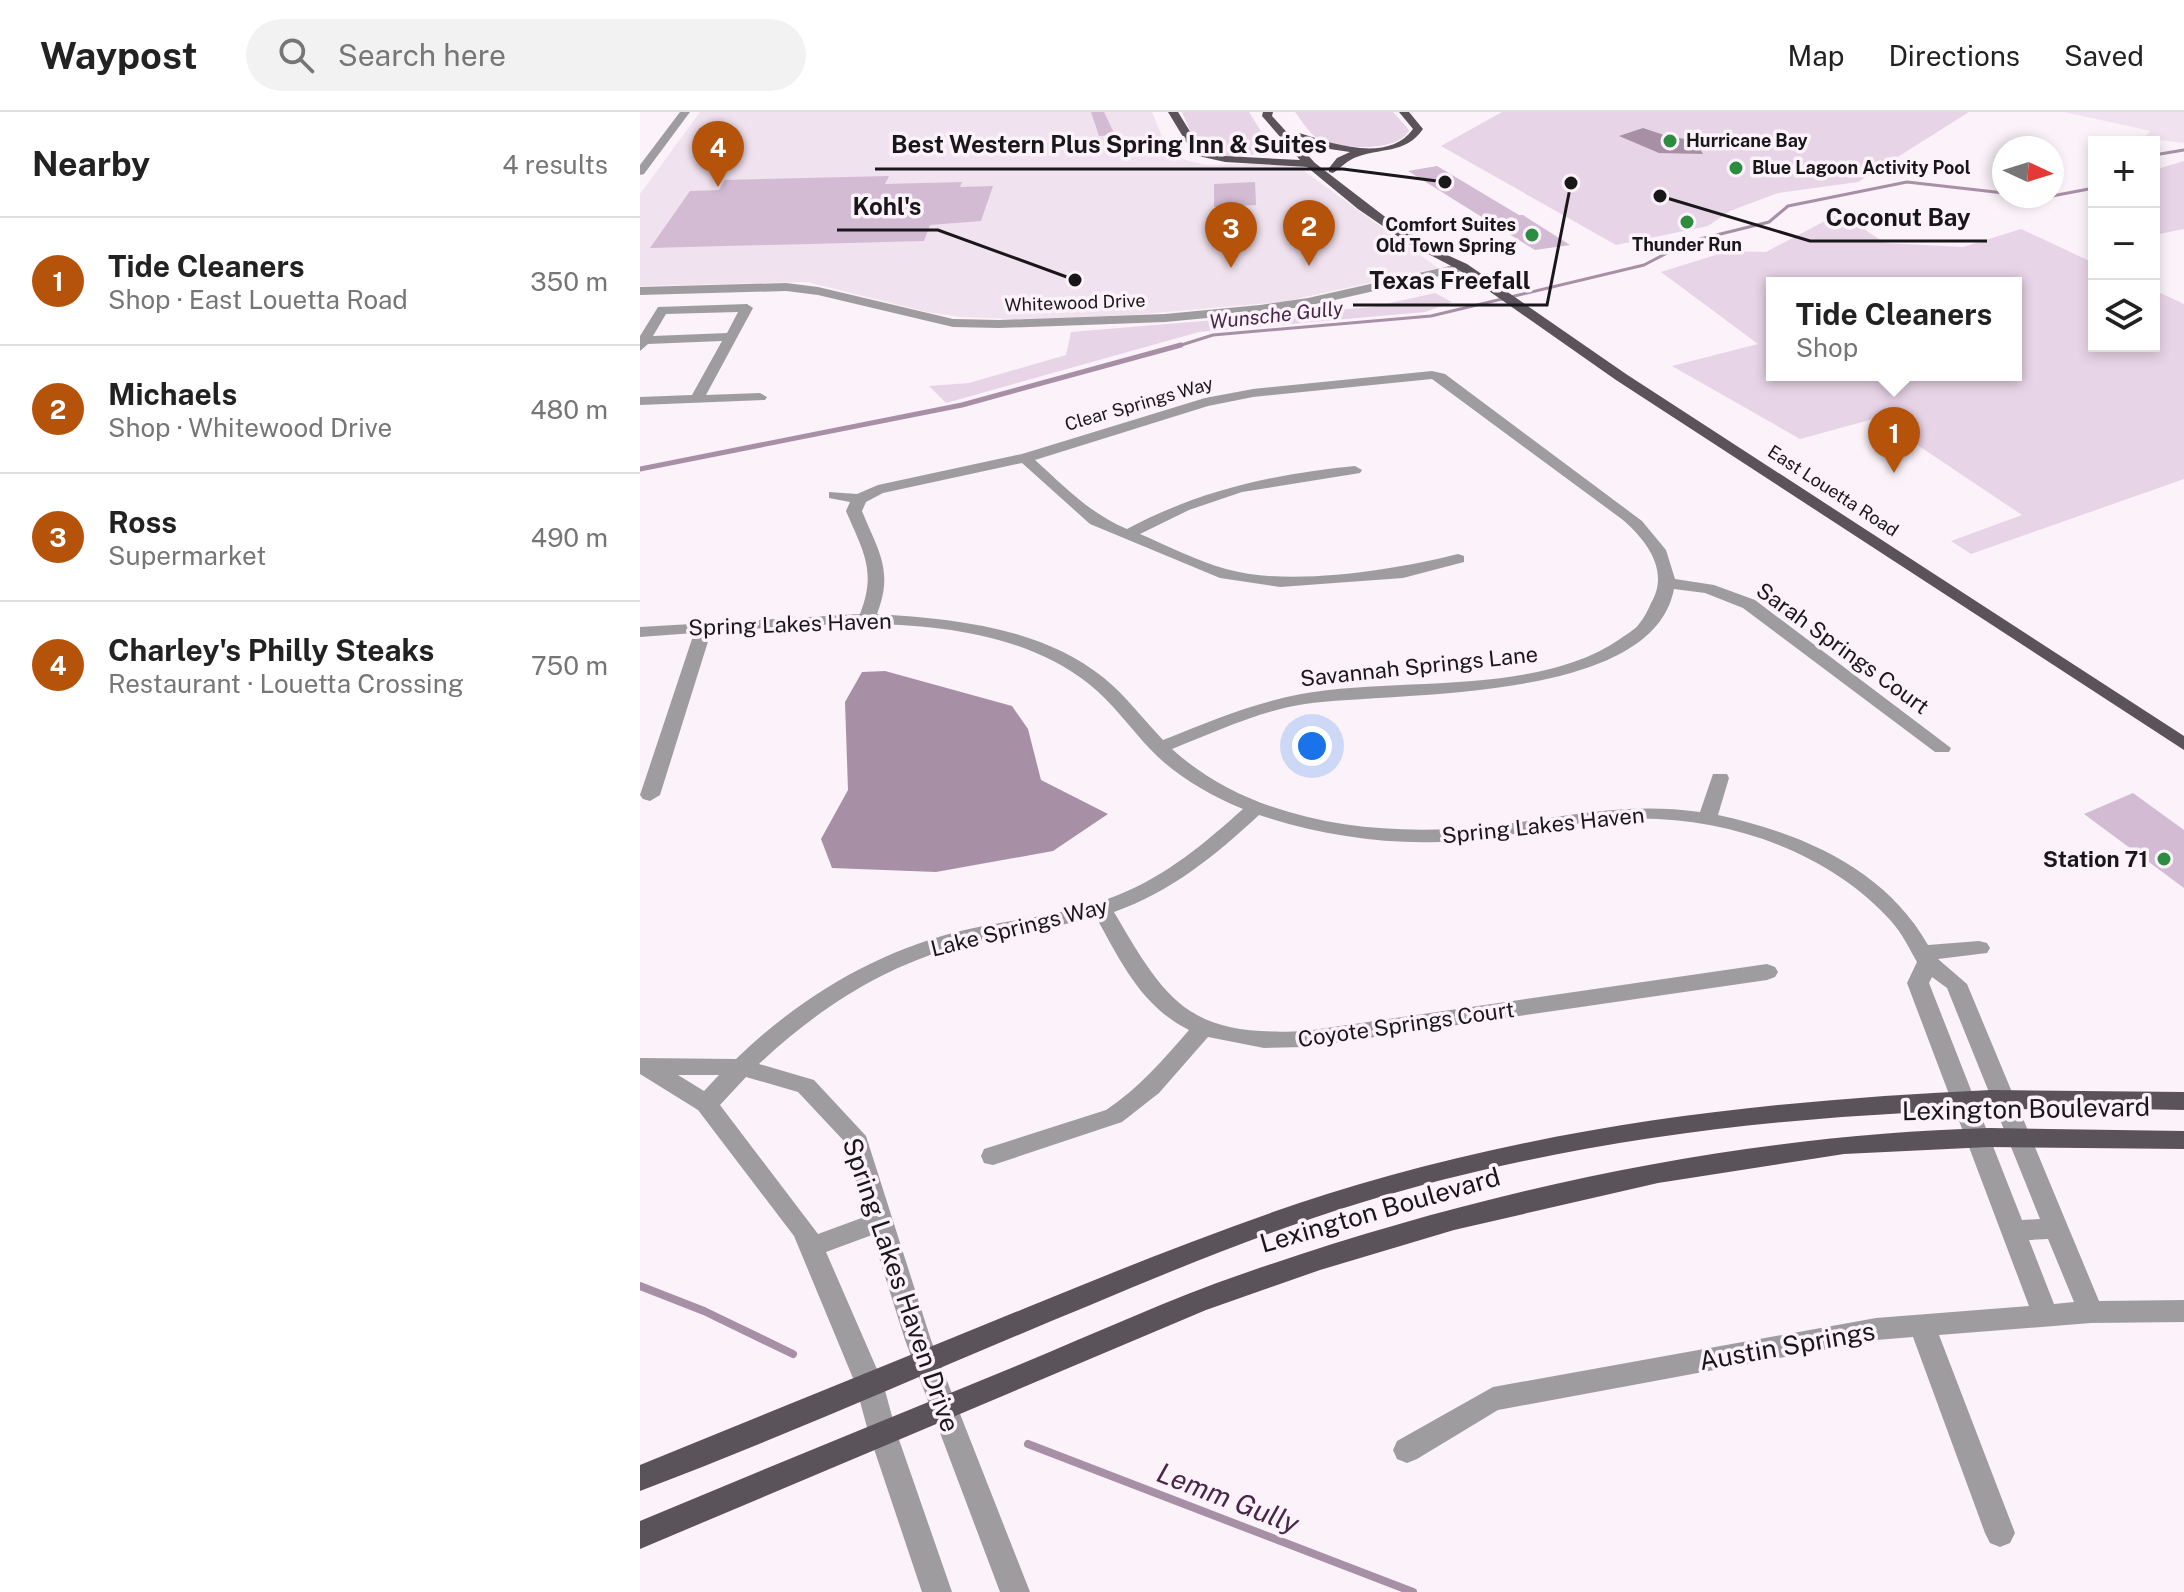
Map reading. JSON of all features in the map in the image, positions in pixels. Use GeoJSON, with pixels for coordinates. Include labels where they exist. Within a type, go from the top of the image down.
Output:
{"type":"FeatureCollection","features":[{"type":"Feature","properties":{"kind":"main road"},"geometry":{"type":"LineString","coordinates":[[1173,112],[1198,153],[1217,158],[1309,164]]}},
{"type":"Feature","properties":{"kind":"main road","name":"East Louetta Road"},"geometry":{"type":"LineString","coordinates":[[1268,112],[1267,116],[1282,135],[1309,164],[1343,193],[1443,261],[1463,267],[1621,377],[2184,744]]}},
{"type":"Feature","properties":{"kind":"main road"},"geometry":{"type":"LineString","coordinates":[[1333,170],[1343,158],[1405,143],[1415,137],[1418,129],[1404,112]]}},
{"type":"Feature","properties":{"kind":"main road","name":"East Louetta Road"},"geometry":{"type":"LineString","coordinates":[[1290,124],[1333,170],[1367,197],[1459,257],[1463,267]]}},
{"type":"Feature","properties":{"kind":"main road"},"geometry":{"type":"LineString","coordinates":[[1248,159],[1272,152],[1279,147],[1282,135]]}},
{"type":"Feature","properties":{"kind":"main road"},"geometry":{"type":"LineString","coordinates":[[1299,136],[1333,148],[1370,150]]}},
{"type":"Feature","properties":{"kind":"main road"},"geometry":{"type":"LineString","coordinates":[[1343,193],[1367,197]]}},
{"type":"Feature","properties":{"kind":"main road","name":"Lexington Boulevard"},"geometry":{"type":"LineString","coordinates":[[640,1478],[1185,1254],[1331,1203],[1421,1176],[1542,1148],[1652,1128],[1789,1110],[1962,1098],[2184,1101]]}},
{"type":"Feature","properties":{"kind":"main road","name":"Lexington Boulevard"},"geometry":{"type":"LineString","coordinates":[[640,1535],[882,1431],[1248,1282],[1367,1243],[1483,1211],[1588,1187],[1798,1151],[1914,1141],[2184,1140]]}},
{"type":"Feature","properties":{"kind":"street"},"geometry":{"type":"LineString","coordinates":[[640,172],[685,112]]}},
{"type":"Feature","properties":{"kind":"street","name":"Whitewood Drive"},"geometry":{"type":"LineString","coordinates":[[640,291],[808,290],[953,323],[1028,323],[1165,318],[1260,309],[1308,302],[1463,267]]}},
{"type":"Feature","properties":{"kind":"street"},"geometry":{"type":"LineString","coordinates":[[688,339],[715,289]]}},
{"type":"Feature","properties":{"kind":"street"},"geometry":{"type":"LineString","coordinates":[[642,344],[662,310],[747,308],[726,337],[697,399]]}},
{"type":"Feature","properties":{"kind":"street"},"geometry":{"type":"LineString","coordinates":[[642,344],[726,337]]}},
{"type":"Feature","properties":{"kind":"street","name":"Clear Springs Way"},"geometry":{"type":"LineString","coordinates":[[859,499],[878,490],[1025,458],[1168,411],[1217,399],[1436,375],[1642,528],[1662,554],[1667,583]]}},
{"type":"Feature","properties":{"kind":"street"},"geometry":{"type":"LineString","coordinates":[[640,401],[760,397]]}},
{"type":"Feature","properties":{"kind":"street"},"geometry":{"type":"LineString","coordinates":[[1025,458],[1087,516],[1231,577],[1268,582],[1403,573],[1458,559]]}},
{"type":"Feature","properties":{"kind":"street"},"geometry":{"type":"LineString","coordinates":[[1127,535],[1184,505],[1229,489],[1282,478],[1355,470]]}},
{"type":"Feature","properties":{"kind":"street"},"geometry":{"type":"LineString","coordinates":[[834,495],[859,499],[854,511],[879,570],[877,595],[867,619]]}},
{"type":"Feature","properties":{"kind":"street","name":"Savannah Springs Lane"},"geometry":{"type":"LineString","coordinates":[[1159,748],[1252,711],[1303,699],[1506,682],[1565,671],[1613,652],[1633,639],[1655,616],[1667,583]]}},
{"type":"Feature","properties":{"kind":"street","name":"Sarah Springs Court"},"geometry":{"type":"LineString","coordinates":[[1667,583],[1708,588],[1749,604],[1942,748]]}},
{"type":"Feature","properties":{"kind":"street","name":"Spring Lakes Haven"},"geometry":{"type":"LineString","coordinates":[[640,632],[867,619],[911,620],[973,629],[1045,650],[1095,679],[1115,696],[1159,748],[1194,776],[1256,807],[1328,827],[1412,836],[1488,832],[1600,814],[1652,813],[1707,820],[1762,834],[1847,872],[1899,917],[1926,958],[1956,984],[2091,1312]]}},
{"type":"Feature","properties":{"kind":"street"},"geometry":{"type":"LineString","coordinates":[[650,795],[704,628]]}},
{"type":"Feature","properties":{"kind":"street"},"geometry":{"type":"LineString","coordinates":[[1707,820],[1720,778]]}},
{"type":"Feature","properties":{"kind":"street","name":"Lake Springs Way"},"geometry":{"type":"LineString","coordinates":[[706,1104],[740,1067],[805,1012],[845,985],[887,964],[943,943],[1102,909],[1140,894],[1210,850],[1256,807]]}},
{"type":"Feature","properties":{"kind":"street","name":"Coyote Springs Court"},"geometry":{"type":"LineString","coordinates":[[1102,909],[1150,990],[1173,1011],[1203,1028],[1241,1037],[1290,1040],[1767,972]]}},
{"type":"Feature","properties":{"kind":"street"},"geometry":{"type":"LineString","coordinates":[[1979,948],[1926,958],[1918,983],[2045,1314]]}},
{"type":"Feature","properties":{"kind":"street"},"geometry":{"type":"LineString","coordinates":[[1932,1022],[1971,1019]]}},
{"type":"Feature","properties":{"kind":"street"},"geometry":{"type":"LineString","coordinates":[[993,1156],[1114,1116],[1147,1092],[1203,1028]]}},
{"type":"Feature","properties":{"kind":"street","name":"Spring Lakes Haven Drive"},"geometry":{"type":"LineString","coordinates":[[644,1067],[740,1067],[806,1086],[854,1136],[926,1361],[1015,1592]]}},
{"type":"Feature","properties":{"kind":"street","name":"Spring Lakes Haven Drive"},"geometry":{"type":"LineString","coordinates":[[644,1067],[706,1104],[804,1231],[869,1383],[882,1431],[937,1592]]}},
{"type":"Feature","properties":{"kind":"street"},"geometry":{"type":"LineString","coordinates":[[811,1247],[881,1221]]}},
{"type":"Feature","properties":{"kind":"street"},"geometry":{"type":"LineString","coordinates":[[2013,1231],[2057,1228]]}},
{"type":"Feature","properties":{"kind":"street","name":"Austin Springs"},"geometry":{"type":"LineString","coordinates":[[1407,1450],[1493,1399],[1876,1329],[2045,1314],[2184,1311]]}},
{"type":"Feature","properties":{"kind":"street"},"geometry":{"type":"LineString","coordinates":[[1922,1325],[2000,1533]]}},
{"type":"Feature","properties":{"kind":"shaded area"},"geometry":{"type":"Polygon","coordinates":[[[700,112],[1152,112],[1170,156],[1206,165],[1293,163],[1438,268],[1282,302],[1132,315],[1019,319],[960,317],[927,312],[807,282],[640,286],[640,194],[700,112]]]}},
{"type":"Feature","properties":{"kind":"shaded area"},"geometry":{"type":"Polygon","coordinates":[[[1182,112],[1249,112],[1270,146],[1238,157],[1211,154],[1197,143],[1182,112]]]}},
{"type":"Feature","properties":{"kind":"shaded area"},"geometry":{"type":"Polygon","coordinates":[[[1295,112],[1393,112],[1409,130],[1393,143],[1381,146],[1341,145],[1316,138],[1295,112]]]}},
{"type":"Feature","properties":{"kind":"shaded area"},"geometry":{"type":"Polygon","coordinates":[[[1502,112],[1969,112],[1858,182],[1778,193],[1730,211],[1708,226],[1616,245],[1441,146],[1502,112]]]}},
{"type":"Feature","properties":{"kind":"shaded area"},"geometry":{"type":"Polygon","coordinates":[[[2064,112],[2184,112],[2184,143],[2160,140],[2160,136],[2145,136],[2151,131],[2064,112]]]}},
{"type":"Feature","properties":{"kind":"shaded area","name":"Hurricane Bay"},"geometry":{"type":"Polygon","coordinates":[[[1643,128],[1670,137],[1702,141],[1706,144],[1700,149],[1703,154],[1659,153],[1619,136],[1643,128]]]}},
{"type":"Feature","properties":{"kind":"shaded area"},"geometry":{"type":"Polygon","coordinates":[[[2184,161],[2184,229],[2160,234],[2160,208],[2160,168],[2184,161]]]}},
{"type":"Feature","properties":{"kind":"shaded area"},"geometry":{"type":"Polygon","coordinates":[[[1840,213],[1885,243],[1963,247],[2021,229],[2088,260],[2088,352],[2160,352],[2160,293],[2184,304],[2184,479],[1971,554],[1951,541],[2022,515],[1877,418],[1800,439],[1672,366],[1758,344],[1661,272],[1728,251],[1766,252],[1840,213]]]}},
{"type":"Feature","properties":{"kind":"shaded area"},"geometry":{"type":"Polygon","coordinates":[[[1435,293],[1452,302],[1425,312],[1199,332],[946,403],[929,386],[969,383],[1066,355],[1071,332],[1372,307],[1435,293]]]}},
{"type":"Feature","properties":{"kind":"shaded area"},"geometry":{"type":"Polygon","coordinates":[[[885,671],[1012,706],[1028,729],[1041,780],[1108,814],[1053,851],[936,872],[832,868],[821,839],[848,790],[845,702],[862,672],[885,671]]]}},
{"type":"Feature","properties":{"kind":"building"},"geometry":{"type":"Polygon","coordinates":[[[1091,112],[1104,112],[1115,135],[1099,136],[1091,112]]]}},
{"type":"Feature","properties":{"kind":"building"},"geometry":{"type":"Polygon","coordinates":[[[1437,166],[1570,245],[1535,250],[1408,171],[1437,166]]]}},
{"type":"Feature","properties":{"kind":"building"},"geometry":{"type":"Polygon","coordinates":[[[889,176],[885,184],[962,182],[960,187],[993,186],[981,221],[930,225],[924,241],[650,248],[690,191],[719,190],[725,180],[889,176]]]}},
{"type":"Feature","properties":{"kind":"building"},"geometry":{"type":"Polygon","coordinates":[[[1255,182],[1256,205],[1214,207],[1214,184],[1255,182]]]}},
{"type":"Feature","properties":{"kind":"building","name":"Station 71"},"geometry":{"type":"Polygon","coordinates":[[[2133,793],[2184,830],[2184,888],[2084,814],[2133,793]]]}},
{"type":"Feature","properties":{"kind":"waterway","name":"Wunsche Gully"},"geometry":{"type":"LineString","coordinates":[[2160,154],[2184,150]]}},
{"type":"Feature","properties":{"kind":"waterway","name":"Wunsche Gully"},"geometry":{"type":"LineString","coordinates":[[1175,347],[1213,335],[1431,316],[1644,265],[1688,242],[1769,222],[1788,206],[1907,182],[1992,192]]}},
{"type":"Feature","properties":{"kind":"waterway","name":"Wunsche Gully"},"geometry":{"type":"LineString","coordinates":[[2064,194],[2088,189]]}},
{"type":"Feature","properties":{"kind":"waterway","name":"Wunsche Gully"},"geometry":{"type":"LineString","coordinates":[[640,469],[962,405],[1181,345]]}},
{"type":"Feature","properties":{"kind":"waterway","name":"Lemm Gully"},"geometry":{"type":"LineString","coordinates":[[640,1286],[704,1311],[793,1354]]}},
{"type":"Feature","properties":{"kind":"waterway","name":"Lemm Gully"},"geometry":{"type":"LineString","coordinates":[[1028,1444],[1413,1592]]}},
{"type":"Feature","properties":{"kind":"place","name":"Hurricane Bay"},"geometry":{"type":"Point","coordinates":[1670,141]}},
{"type":"Feature","properties":{"kind":"place","name":"Blue Lagoon Activity Pool"},"geometry":{"type":"Point","coordinates":[1736,168]}},
{"type":"Feature","properties":{"kind":"place","name":"Best Western Plus Spring Inn & Suites"},"geometry":{"type":"Point","coordinates":[1445,182]}},
{"type":"Feature","properties":{"kind":"place","name":"Texas Freefall"},"geometry":{"type":"Point","coordinates":[1571,183]}},
{"type":"Feature","properties":{"kind":"place","name":"Charley's Philly Steaks"},"geometry":{"type":"Point","coordinates":[718,187]}},
{"type":"Feature","properties":{"kind":"place","name":"Coconut Bay"},"geometry":{"type":"Point","coordinates":[1660,196]}},
{"type":"Feature","properties":{"kind":"place","name":"Thunder Run"},"geometry":{"type":"Point","coordinates":[1687,222]}},
{"type":"Feature","properties":{"kind":"place","name":"Comfort Suites Old Town Spring"},"geometry":{"type":"Point","coordinates":[1532,235]}},
{"type":"Feature","properties":{"kind":"place","name":"Michaels"},"geometry":{"type":"Point","coordinates":[1309,266]}},
{"type":"Feature","properties":{"kind":"place","name":"Ross"},"geometry":{"type":"Point","coordinates":[1231,268]}},
{"type":"Feature","properties":{"kind":"place","name":"Kohl's"},"geometry":{"type":"Point","coordinates":[1075,280]}},
{"type":"Feature","properties":{"kind":"place","name":"Tide Cleaners"},"geometry":{"type":"Point","coordinates":[1894,473]}},
{"type":"Feature","properties":{"kind":"place","name":"Station 71"},"geometry":{"type":"Point","coordinates":[2164,859]}}]}
